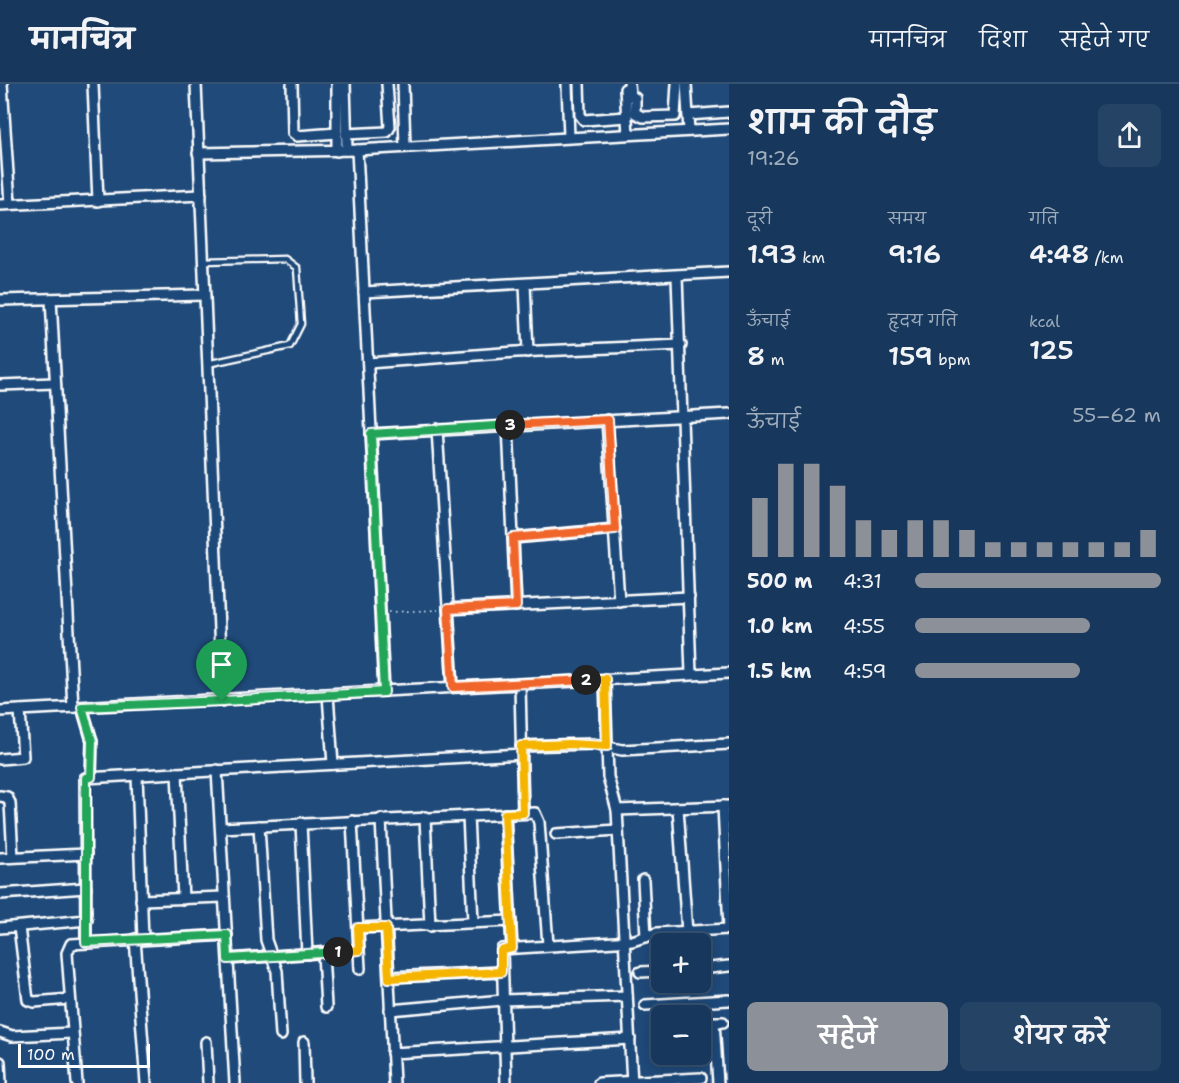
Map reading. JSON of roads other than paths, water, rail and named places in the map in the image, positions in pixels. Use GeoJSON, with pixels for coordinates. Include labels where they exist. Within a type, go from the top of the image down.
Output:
{"type":"FeatureCollection","features":[{"type":"Feature","properties":{"kind":"street"},"geometry":{"type":"LineString","coordinates":[[2,84],[5,204],[201,195]]}},
{"type":"Feature","properties":{"kind":"street"},"geometry":{"type":"LineString","coordinates":[[93,84],[98,201]]}},
{"type":"Feature","properties":{"kind":"street"},"geometry":{"type":"LineString","coordinates":[[196,84],[222,701]]}},
{"type":"Feature","properties":{"kind":"street"},"geometry":{"type":"LineString","coordinates":[[292,84],[293,133],[297,136],[387,132],[390,127],[387,84]]}},
{"type":"Feature","properties":{"kind":"street"},"geometry":{"type":"LineString","coordinates":[[337,84],[364,292],[384,692]]}},
{"type":"Feature","properties":{"kind":"street"},"geometry":{"type":"LineString","coordinates":[[342,134],[345,84]]}},
{"type":"Feature","properties":{"kind":"street"},"geometry":{"type":"LineString","coordinates":[[403,84],[405,147]]}},
{"type":"Feature","properties":{"kind":"street"},"geometry":{"type":"LineString","coordinates":[[567,84],[569,137]]}},
{"type":"Feature","properties":{"kind":"street"},"geometry":{"type":"LineString","coordinates":[[579,84],[580,115],[584,120],[627,117]]}},
{"type":"Feature","properties":{"kind":"street"},"geometry":{"type":"LineString","coordinates":[[627,84],[627,134]]}},
{"type":"Feature","properties":{"kind":"street"},"geometry":{"type":"LineString","coordinates":[[627,84],[630,95],[635,98],[635,113],[642,117],[675,116],[677,84]]}},
{"type":"Feature","properties":{"kind":"street"},"geometry":{"type":"LineString","coordinates":[[687,84],[689,131]]}},
{"type":"Feature","properties":{"kind":"street"},"geometry":{"type":"LineString","coordinates":[[688,115],[729,112]]}},
{"type":"Feature","properties":{"kind":"street"},"geometry":{"type":"LineString","coordinates":[[642,117],[646,133]]}},
{"type":"Feature","properties":{"kind":"street"},"geometry":{"type":"LineString","coordinates":[[198,153],[347,150],[729,129]]}},
{"type":"Feature","properties":{"kind":"street"},"geometry":{"type":"LineString","coordinates":[[364,292],[729,272]]}},
{"type":"Feature","properties":{"kind":"street"},"geometry":{"type":"LineString","coordinates":[[677,276],[684,416],[691,674]]}},
{"type":"Feature","properties":{"kind":"street"},"geometry":{"type":"LineString","coordinates":[[525,284],[528,352]]}},
{"type":"Feature","properties":{"kind":"street"},"geometry":{"type":"LineString","coordinates":[[0,300],[204,295]]}},
{"type":"Feature","properties":{"kind":"street"},"geometry":{"type":"LineString","coordinates":[[51,299],[77,707],[92,741],[91,777]]}},
{"type":"Feature","properties":{"kind":"street"},"geometry":{"type":"LineString","coordinates":[[368,363],[681,345]]}},
{"type":"Feature","properties":{"kind":"street"},"geometry":{"type":"LineString","coordinates":[[0,386],[55,383]]}},
{"type":"Feature","properties":{"kind":"street"},"geometry":{"type":"LineString","coordinates":[[371,434],[729,414]]}},
{"type":"Feature","properties":{"kind":"street"},"geometry":{"type":"LineString","coordinates":[[608,420],[619,601]]}},
{"type":"Feature","properties":{"kind":"street"},"geometry":{"type":"LineString","coordinates":[[508,425],[516,606]]}},
{"type":"Feature","properties":{"kind":"street"},"geometry":{"type":"LineString","coordinates":[[437,429],[453,687]]}},
{"type":"Feature","properties":{"kind":"street"},"geometry":{"type":"LineString","coordinates":[[513,538],[615,529]]}},
{"type":"Feature","properties":{"kind":"street"},"geometry":{"type":"LineString","coordinates":[[448,609],[689,597]]}},
{"type":"Feature","properties":{"kind":"street"},"geometry":{"type":"LineString","coordinates":[[0,711],[729,673]]}},
{"type":"Feature","properties":{"kind":"street"},"geometry":{"type":"LineString","coordinates":[[605,679],[608,777],[618,830],[632,1082]]}},
{"type":"Feature","properties":{"kind":"street"},"geometry":{"type":"LineString","coordinates":[[520,684],[523,813]]}},
{"type":"Feature","properties":{"kind":"street"},"geometry":{"type":"LineString","coordinates":[[328,695],[333,764]]}},
{"type":"Feature","properties":{"kind":"street"},"geometry":{"type":"LineString","coordinates":[[0,759],[22,757],[20,710]]}},
{"type":"Feature","properties":{"kind":"street"},"geometry":{"type":"LineString","coordinates":[[86,942],[86,778],[333,764],[521,750],[569,744],[607,746],[622,750],[729,744]]}},
{"type":"Feature","properties":{"kind":"street"},"geometry":{"type":"LineString","coordinates":[[217,770],[235,1083]]}},
{"type":"Feature","properties":{"kind":"street"},"geometry":{"type":"LineString","coordinates":[[177,773],[183,899]]}},
{"type":"Feature","properties":{"kind":"street"},"geometry":{"type":"LineString","coordinates":[[137,775],[141,900],[139,939],[146,1083]]}},
{"type":"Feature","properties":{"kind":"street"},"geometry":{"type":"LineString","coordinates":[[0,796],[8,798],[10,803],[13,857]]}},
{"type":"Feature","properties":{"kind":"street"},"geometry":{"type":"LineString","coordinates":[[506,1083],[501,951],[549,945],[625,942],[657,933],[729,930],[726,806],[616,810]]}},
{"type":"Feature","properties":{"kind":"street"},"geometry":{"type":"LineString","coordinates":[[678,808],[687,932]]}},
{"type":"Feature","properties":{"kind":"street"},"geometry":{"type":"LineString","coordinates":[[221,828],[535,813],[539,818],[549,945]]}},
{"type":"Feature","properties":{"kind":"street"},"geometry":{"type":"LineString","coordinates":[[505,814],[512,948]]}},
{"type":"Feature","properties":{"kind":"street"},"geometry":{"type":"LineString","coordinates":[[468,816],[473,922]]}},
{"type":"Feature","properties":{"kind":"street"},"geometry":{"type":"LineString","coordinates":[[424,817],[430,926]]}},
{"type":"Feature","properties":{"kind":"street"},"geometry":{"type":"LineString","coordinates":[[381,819],[394,1083]]}},
{"type":"Feature","properties":{"kind":"street"},"geometry":{"type":"LineString","coordinates":[[352,821],[360,969]]}},
{"type":"Feature","properties":{"kind":"street"},"geometry":{"type":"LineString","coordinates":[[301,823],[307,954]]}},
{"type":"Feature","properties":{"kind":"street"},"geometry":{"type":"LineString","coordinates":[[259,826],[266,940],[277,971],[281,1035]]}},
{"type":"Feature","properties":{"kind":"street"},"geometry":{"type":"LineString","coordinates":[[556,834],[618,830]]}},
{"type":"Feature","properties":{"kind":"street"},"geometry":{"type":"LineString","coordinates":[[0,858],[86,854]]}},
{"type":"Feature","properties":{"kind":"street"},"geometry":{"type":"LineString","coordinates":[[643,880],[646,937]]}},
{"type":"Feature","properties":{"kind":"street"},"geometry":{"type":"LineString","coordinates":[[0,894],[86,888]]}},
{"type":"Feature","properties":{"kind":"street"},"geometry":{"type":"LineString","coordinates":[[141,900],[224,897]]}},
{"type":"Feature","properties":{"kind":"street"},"geometry":{"type":"LineString","coordinates":[[0,928],[87,920]]}},
{"type":"Feature","properties":{"kind":"street"},"geometry":{"type":"LineString","coordinates":[[358,928],[511,921]]}},
{"type":"Feature","properties":{"kind":"street"},"geometry":{"type":"LineString","coordinates":[[19,927],[28,1000],[34,1002],[70,999]]}},
{"type":"Feature","properties":{"kind":"street"},"geometry":{"type":"LineString","coordinates":[[76,1083],[67,952],[71,945],[86,942],[227,935]]}},
{"type":"Feature","properties":{"kind":"street"},"geometry":{"type":"LineString","coordinates":[[228,959],[359,950]]}},
{"type":"Feature","properties":{"kind":"street"},"geometry":{"type":"LineString","coordinates":[[323,953],[326,1007]]}},
{"type":"Feature","properties":{"kind":"street"},"geometry":{"type":"LineString","coordinates":[[711,968],[729,966]]}},
{"type":"Feature","properties":{"kind":"street"},"geometry":{"type":"LineString","coordinates":[[389,978],[501,972]]}},
{"type":"Feature","properties":{"kind":"street"},"geometry":{"type":"LineString","coordinates":[[640,972],[651,972]]}},
{"type":"Feature","properties":{"kind":"street"},"geometry":{"type":"LineString","coordinates":[[390,1010],[503,1000],[627,996]]}},
{"type":"Feature","properties":{"kind":"street"},"geometry":{"type":"LineString","coordinates":[[645,1005],[729,1000]]}},
{"type":"Feature","properties":{"kind":"street"},"geometry":{"type":"LineString","coordinates":[[718,1083],[714,1022],[723,1022]]}},
{"type":"Feature","properties":{"kind":"street"},"geometry":{"type":"LineString","coordinates":[[0,1032],[12,1036],[72,1033]]}},
{"type":"Feature","properties":{"kind":"street"},"geometry":{"type":"LineString","coordinates":[[392,1053],[630,1038]]}},
{"type":"Feature","properties":{"kind":"street"},"geometry":{"type":"LineString","coordinates":[[206,1042],[208,1083]]}},
{"type":"Feature","properties":{"kind":"street"},"geometry":{"type":"LineString","coordinates":[[304,1042],[305,1083]]}},
{"type":"Feature","properties":{"kind":"street"},"geometry":{"type":"LineString","coordinates":[[0,1062],[1,1083]]}},
{"type":"Feature","properties":{"kind":"street"},"geometry":{"type":"LineString","coordinates":[[599,1083],[701,1077]]}},
{"type":"Feature","properties":{"kind":"lane"},"geometry":{"type":"LineString","coordinates":[[203,261],[285,259],[292,262],[297,268],[301,324],[290,346],[207,364]]}}]}
